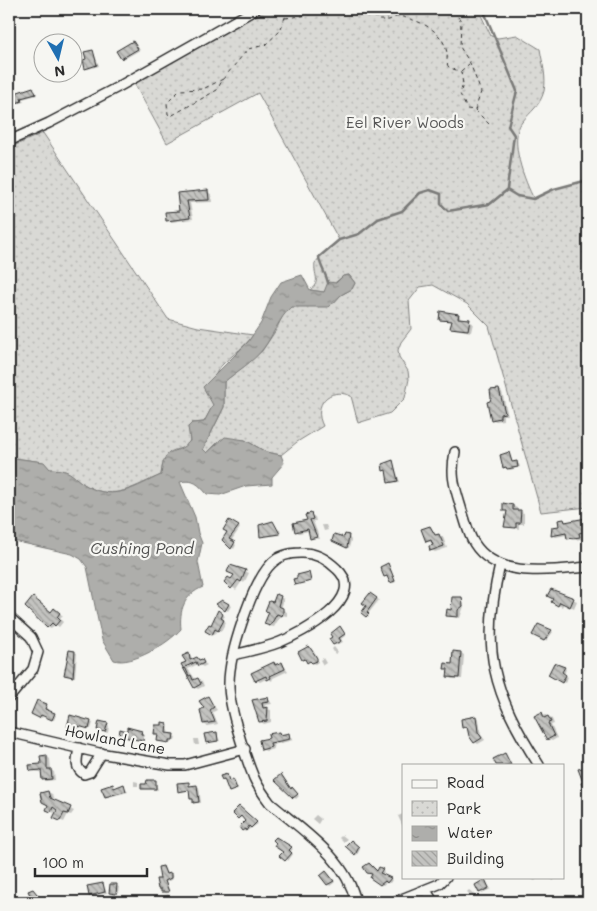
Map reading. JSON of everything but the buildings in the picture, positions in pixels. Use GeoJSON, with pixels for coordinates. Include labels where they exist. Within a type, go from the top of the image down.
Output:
{"type":"FeatureCollection","features":[{"type":"Feature","properties":{"kind":"street"},"geometry":{"type":"LineString","coordinates":[[9,141],[49,123],[112,90],[256,9]]}},
{"type":"Feature","properties":{"kind":"street"},"geometry":{"type":"LineString","coordinates":[[455,452],[451,470],[453,482],[470,536],[482,552],[500,565],[528,570],[588,568]]}},
{"type":"Feature","properties":{"kind":"street"},"geometry":{"type":"LineString","coordinates":[[233,655],[279,642],[317,622],[343,598],[344,576],[328,561],[309,553],[291,554],[273,562],[259,582],[233,655],[229,690],[245,750],[254,778],[261,791],[270,803],[337,862],[350,882],[356,902]]}},
{"type":"Feature","properties":{"kind":"street"},"geometry":{"type":"LineString","coordinates":[[500,565],[490,614],[490,636],[494,671],[501,696],[513,724],[538,764]]}},
{"type":"Feature","properties":{"kind":"street"},"geometry":{"type":"LineString","coordinates":[[9,617],[31,637],[38,652],[33,669],[9,698]]}},
{"type":"Feature","properties":{"kind":"street","name":"Howland Lane"},"geometry":{"type":"LineString","coordinates":[[9,732],[102,754],[170,765],[185,765],[245,750]]}},
{"type":"Feature","properties":{"kind":"street"},"geometry":{"type":"LineString","coordinates":[[79,748],[76,763],[79,770],[84,774],[90,772],[102,754]]}},
{"type":"Feature","properties":{"kind":"street"},"geometry":{"type":"LineString","coordinates":[[394,902],[440,884],[445,878]]}},
{"type":"Feature","properties":{"kind":"street"},"geometry":{"type":"LineString","coordinates":[[426,890],[433,902]]}},
{"type":"Feature","properties":{"kind":"path"},"geometry":{"type":"LineString","coordinates":[[223,79],[222,84],[210,95],[170,116],[168,114],[167,103],[180,90],[204,89],[223,79],[248,49],[265,45],[280,32],[288,9]]}},
{"type":"Feature","properties":{"kind":"path"},"geometry":{"type":"LineString","coordinates":[[284,18],[309,15],[316,9]]}},
{"type":"Feature","properties":{"kind":"path"},"geometry":{"type":"LineString","coordinates":[[368,9],[382,21],[398,16],[413,19],[431,29],[439,35],[446,50],[449,67],[461,72]]}},
{"type":"Feature","properties":{"kind":"path"},"geometry":{"type":"LineString","coordinates":[[453,9],[461,21],[460,47],[470,63],[481,92],[475,110]]}},
{"type":"Feature","properties":{"kind":"path"},"geometry":{"type":"LineString","coordinates":[[461,72],[470,63]]}},
{"type":"Feature","properties":{"kind":"path"},"geometry":{"type":"LineString","coordinates":[[461,72],[463,84],[460,94],[467,109],[475,110],[489,124]]}},
{"type":"Feature","properties":{"kind":"green space","name":"Eel River Woods"},"geometry":{"type":"Polygon","coordinates":[[[267,9],[478,9],[491,36],[498,38],[517,35],[540,49],[545,75],[544,91],[538,104],[518,129],[517,149],[526,182],[534,199],[554,189],[584,181],[588,169],[588,507],[541,512],[489,326],[467,304],[433,285],[420,287],[409,301],[411,329],[401,342],[398,350],[399,357],[408,371],[409,379],[405,398],[390,413],[358,423],[351,396],[336,394],[325,399],[321,405],[320,418],[323,426],[297,442],[281,455],[266,452],[245,440],[221,439],[207,453],[203,450],[224,407],[224,382],[262,351],[276,330],[284,313],[291,307],[334,303],[341,295],[352,289],[355,283],[349,275],[343,276],[324,292],[310,290],[316,284],[315,263],[326,250],[339,240],[258,93],[167,143],[134,83],[267,9]]]}},
{"type":"Feature","properties":{"kind":"green space"},"geometry":{"type":"Polygon","coordinates":[[[43,133],[168,319],[198,327],[253,335],[218,370],[212,387],[213,405],[204,422],[192,423],[188,444],[170,452],[166,456],[161,475],[134,487],[116,492],[97,491],[68,472],[50,469],[43,462],[14,458],[9,450],[9,148],[43,133]]]}},
{"type":"Feature","properties":{"kind":"water","name":"Cushing Pond"},"geometry":{"type":"Polygon","coordinates":[[[302,275],[310,290],[324,292],[328,282],[336,283],[343,276],[349,275],[355,283],[352,289],[341,295],[328,307],[291,307],[287,311],[259,354],[224,382],[224,407],[203,449],[207,453],[225,437],[245,440],[266,452],[281,455],[284,463],[272,477],[272,484],[246,486],[220,495],[207,494],[192,482],[180,482],[195,517],[202,543],[198,562],[203,587],[191,594],[187,599],[182,609],[181,629],[168,641],[140,657],[122,661],[114,660],[102,640],[87,567],[81,559],[72,554],[9,540],[9,450],[14,458],[44,462],[50,469],[68,472],[87,486],[107,493],[134,488],[161,475],[167,454],[179,449],[190,441],[188,427],[192,423],[204,422],[213,405],[203,387],[248,342],[261,323],[271,297],[281,282],[302,275]]]}},
{"type":"Feature","properties":{"kind":"waterway"},"geometry":{"type":"LineString","coordinates":[[483,9],[517,91],[508,126],[514,135],[507,189]]}},
{"type":"Feature","properties":{"kind":"waterway"},"geometry":{"type":"LineString","coordinates":[[328,283],[319,257],[339,240],[359,234],[378,219],[402,211],[420,193],[430,190],[441,194],[441,204],[448,211],[490,204],[507,190],[517,196],[533,199],[554,189],[584,181],[588,169]]}}]}
